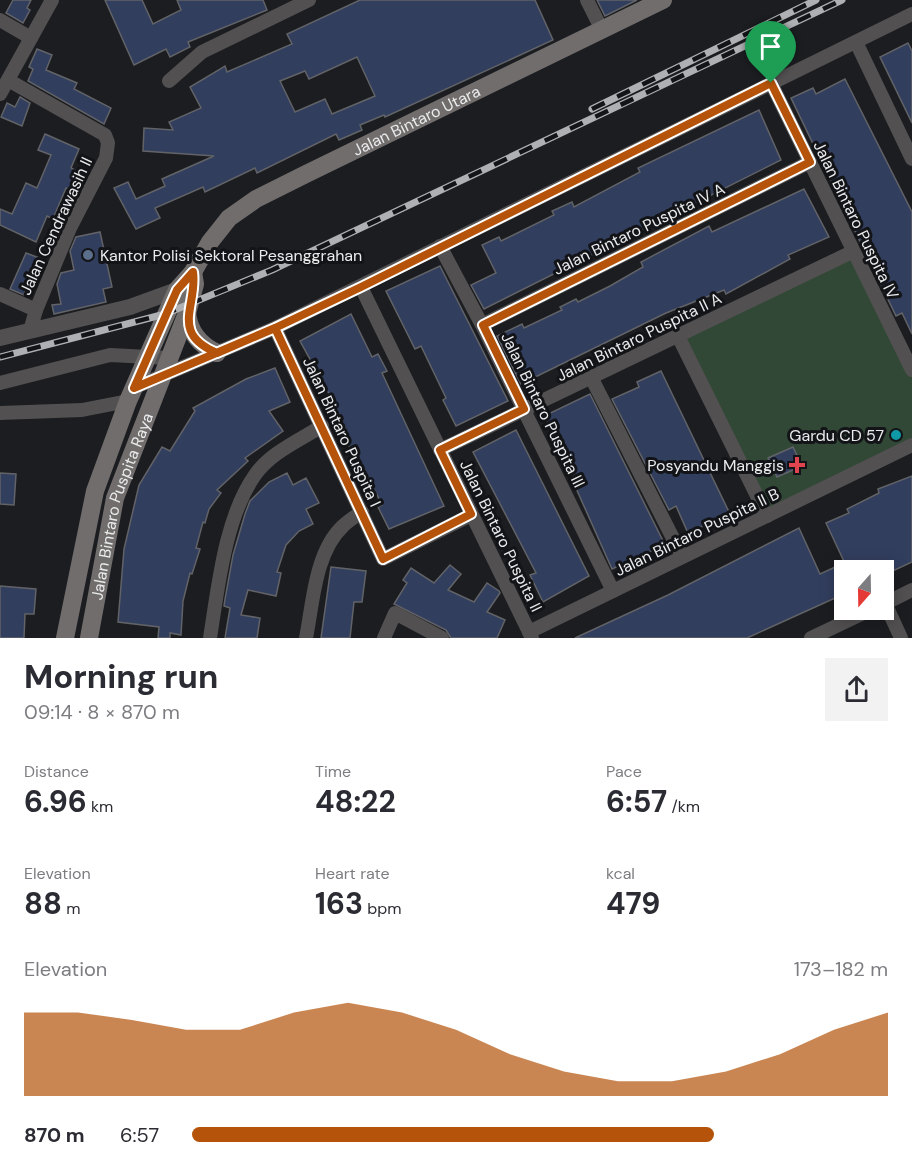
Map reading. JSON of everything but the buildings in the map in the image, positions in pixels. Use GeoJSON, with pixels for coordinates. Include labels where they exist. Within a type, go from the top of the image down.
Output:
{"type":"FeatureCollection","features":[{"type":"Feature","properties":{"kind":"main road","name":"Jalan Bintaro Utara"},"geometry":{"type":"LineString","coordinates":[[177,290],[194,278],[210,242],[229,218],[256,199],[663,0]]}},
{"type":"Feature","properties":{"kind":"main road","name":"Jalan Bintaro Puspita Raya"},"geometry":{"type":"LineString","coordinates":[[89,638],[115,498],[186,317],[194,278]]}},
{"type":"Feature","properties":{"kind":"main road","name":"Jalan Bintaro Puspita Raya"},"geometry":{"type":"LineString","coordinates":[[65,638],[93,499],[131,395],[177,290]]}},
{"type":"Feature","properties":{"kind":"main road"},"geometry":{"type":"LineString","coordinates":[[186,317],[194,336],[214,354]]}},
{"type":"Feature","properties":{"kind":"street"},"geometry":{"type":"LineString","coordinates":[[0,94],[52,0]]}},
{"type":"Feature","properties":{"kind":"street"},"geometry":{"type":"LineString","coordinates":[[169,81],[210,47],[309,0]]}},
{"type":"Feature","properties":{"kind":"street"},"geometry":{"type":"LineString","coordinates":[[587,0],[602,30]]}},
{"type":"Feature","properties":{"kind":"street","name":"Jalan Bintaro Puspita Raya"},"geometry":{"type":"LineString","coordinates":[[131,395],[165,367],[214,354],[275,328],[912,14]]}},
{"type":"Feature","properties":{"kind":"street"},"geometry":{"type":"LineString","coordinates":[[0,20],[31,38]]}},
{"type":"Feature","properties":{"kind":"street"},"geometry":{"type":"LineString","coordinates":[[856,42],[906,130],[912,159]]}},
{"type":"Feature","properties":{"kind":"street","name":"Jalan Cendrawasih II"},"geometry":{"type":"LineString","coordinates":[[8,80],[105,135],[108,143],[106,158],[70,228],[36,310],[30,331]]}},
{"type":"Feature","properties":{"kind":"street","name":"Jalan Bintaro Puspita IV"},"geometry":{"type":"LineString","coordinates":[[771,83],[852,252],[912,370]]}},
{"type":"Feature","properties":{"kind":"street","name":"Jalan Bintaro Puspita IV A"},"geometry":{"type":"LineString","coordinates":[[483,325],[810,162]]}},
{"type":"Feature","properties":{"kind":"street","name":"Jalan Bintaro Puspita III"},"geometry":{"type":"LineString","coordinates":[[440,246],[483,325],[613,591]]}},
{"type":"Feature","properties":{"kind":"street","name":"Jalan Bintaro Puspita II A"},"geometry":{"type":"LineString","coordinates":[[440,450],[592,379],[852,252]]}},
{"type":"Feature","properties":{"kind":"street","name":"Jalan Bintaro Puspita II"},"geometry":{"type":"LineString","coordinates":[[361,287],[530,635]]}},
{"type":"Feature","properties":{"kind":"street"},"geometry":{"type":"LineString","coordinates":[[0,338],[130,307],[177,290]]}},
{"type":"Feature","properties":{"kind":"street"},"geometry":{"type":"LineString","coordinates":[[0,294],[36,310]]}},
{"type":"Feature","properties":{"kind":"street","name":"Jalan Bintaro Puspita I"},"geometry":{"type":"LineString","coordinates":[[275,328],[383,559],[471,514]]}},
{"type":"Feature","properties":{"kind":"street"},"geometry":{"type":"LineString","coordinates":[[678,336],[767,516]]}},
{"type":"Feature","properties":{"kind":"street"},"geometry":{"type":"LineString","coordinates":[[0,383],[110,355],[148,355],[165,367]]}},
{"type":"Feature","properties":{"kind":"street"},"geometry":{"type":"LineString","coordinates":[[592,379],[682,556]]}},
{"type":"Feature","properties":{"kind":"street"},"geometry":{"type":"LineString","coordinates":[[0,413],[82,410],[131,395]]}},
{"type":"Feature","properties":{"kind":"street"},"geometry":{"type":"LineString","coordinates":[[210,638],[220,576],[234,521],[252,481],[278,453],[322,426]]}},
{"type":"Feature","properties":{"kind":"street","name":"Jalan Bintaro Puspita II B"},"geometry":{"type":"LineString","coordinates":[[530,635],[682,556],[912,445]]}},
{"type":"Feature","properties":{"kind":"street"},"geometry":{"type":"LineString","coordinates":[[306,638],[319,573],[325,557],[342,527],[362,512]]}},
{"type":"Feature","properties":{"kind":"street"},"geometry":{"type":"LineString","coordinates":[[894,598],[912,590]]}},
{"type":"Feature","properties":{"kind":"street"},"geometry":{"type":"LineString","coordinates":[[384,638],[395,614],[442,638]]}},
{"type":"Feature","properties":{"kind":"street"},"geometry":{"type":"LineString","coordinates":[[811,638],[849,620]]}},
{"type":"Feature","properties":{"kind":"street"},"geometry":{"type":"LineString","coordinates":[[890,620],[902,638]]}},
{"type":"Feature","properties":{"kind":"green space"},"geometry":{"type":"Polygon","coordinates":[[[852,252],[912,370],[912,445],[767,516],[678,336],[852,252]]]}},
{"type":"Feature","properties":{"kind":"railway"},"geometry":{"type":"LineString","coordinates":[[592,109],[816,0]]}},
{"type":"Feature","properties":{"kind":"railway"},"geometry":{"type":"LineString","coordinates":[[0,357],[165,314],[272,270],[842,0]]}},
{"type":"Feature","properties":{"kind":"place","name":"Kantor Polisi Sektoral Pesanggrahan"},"geometry":{"type":"Point","coordinates":[88,255]}},
{"type":"Feature","properties":{"kind":"place","name":"Gardu CD 57"},"geometry":{"type":"Point","coordinates":[896,435]}},
{"type":"Feature","properties":{"kind":"place","name":"Posyandu Manggis"},"geometry":{"type":"Point","coordinates":[797,465]}},
{"type":"Feature","properties":{"kind":"route"},"geometry":{"type":"LineString","coordinates":[[771,83],[361,287],[275,328],[217,353],[212,351],[204,346],[197,339],[188,323],[187,313],[195,284],[193,272],[177,290],[134,388],[162,376],[237,344],[275,328],[383,559],[471,514],[440,450],[524,409],[483,325],[810,162],[771,83]]}}]}
